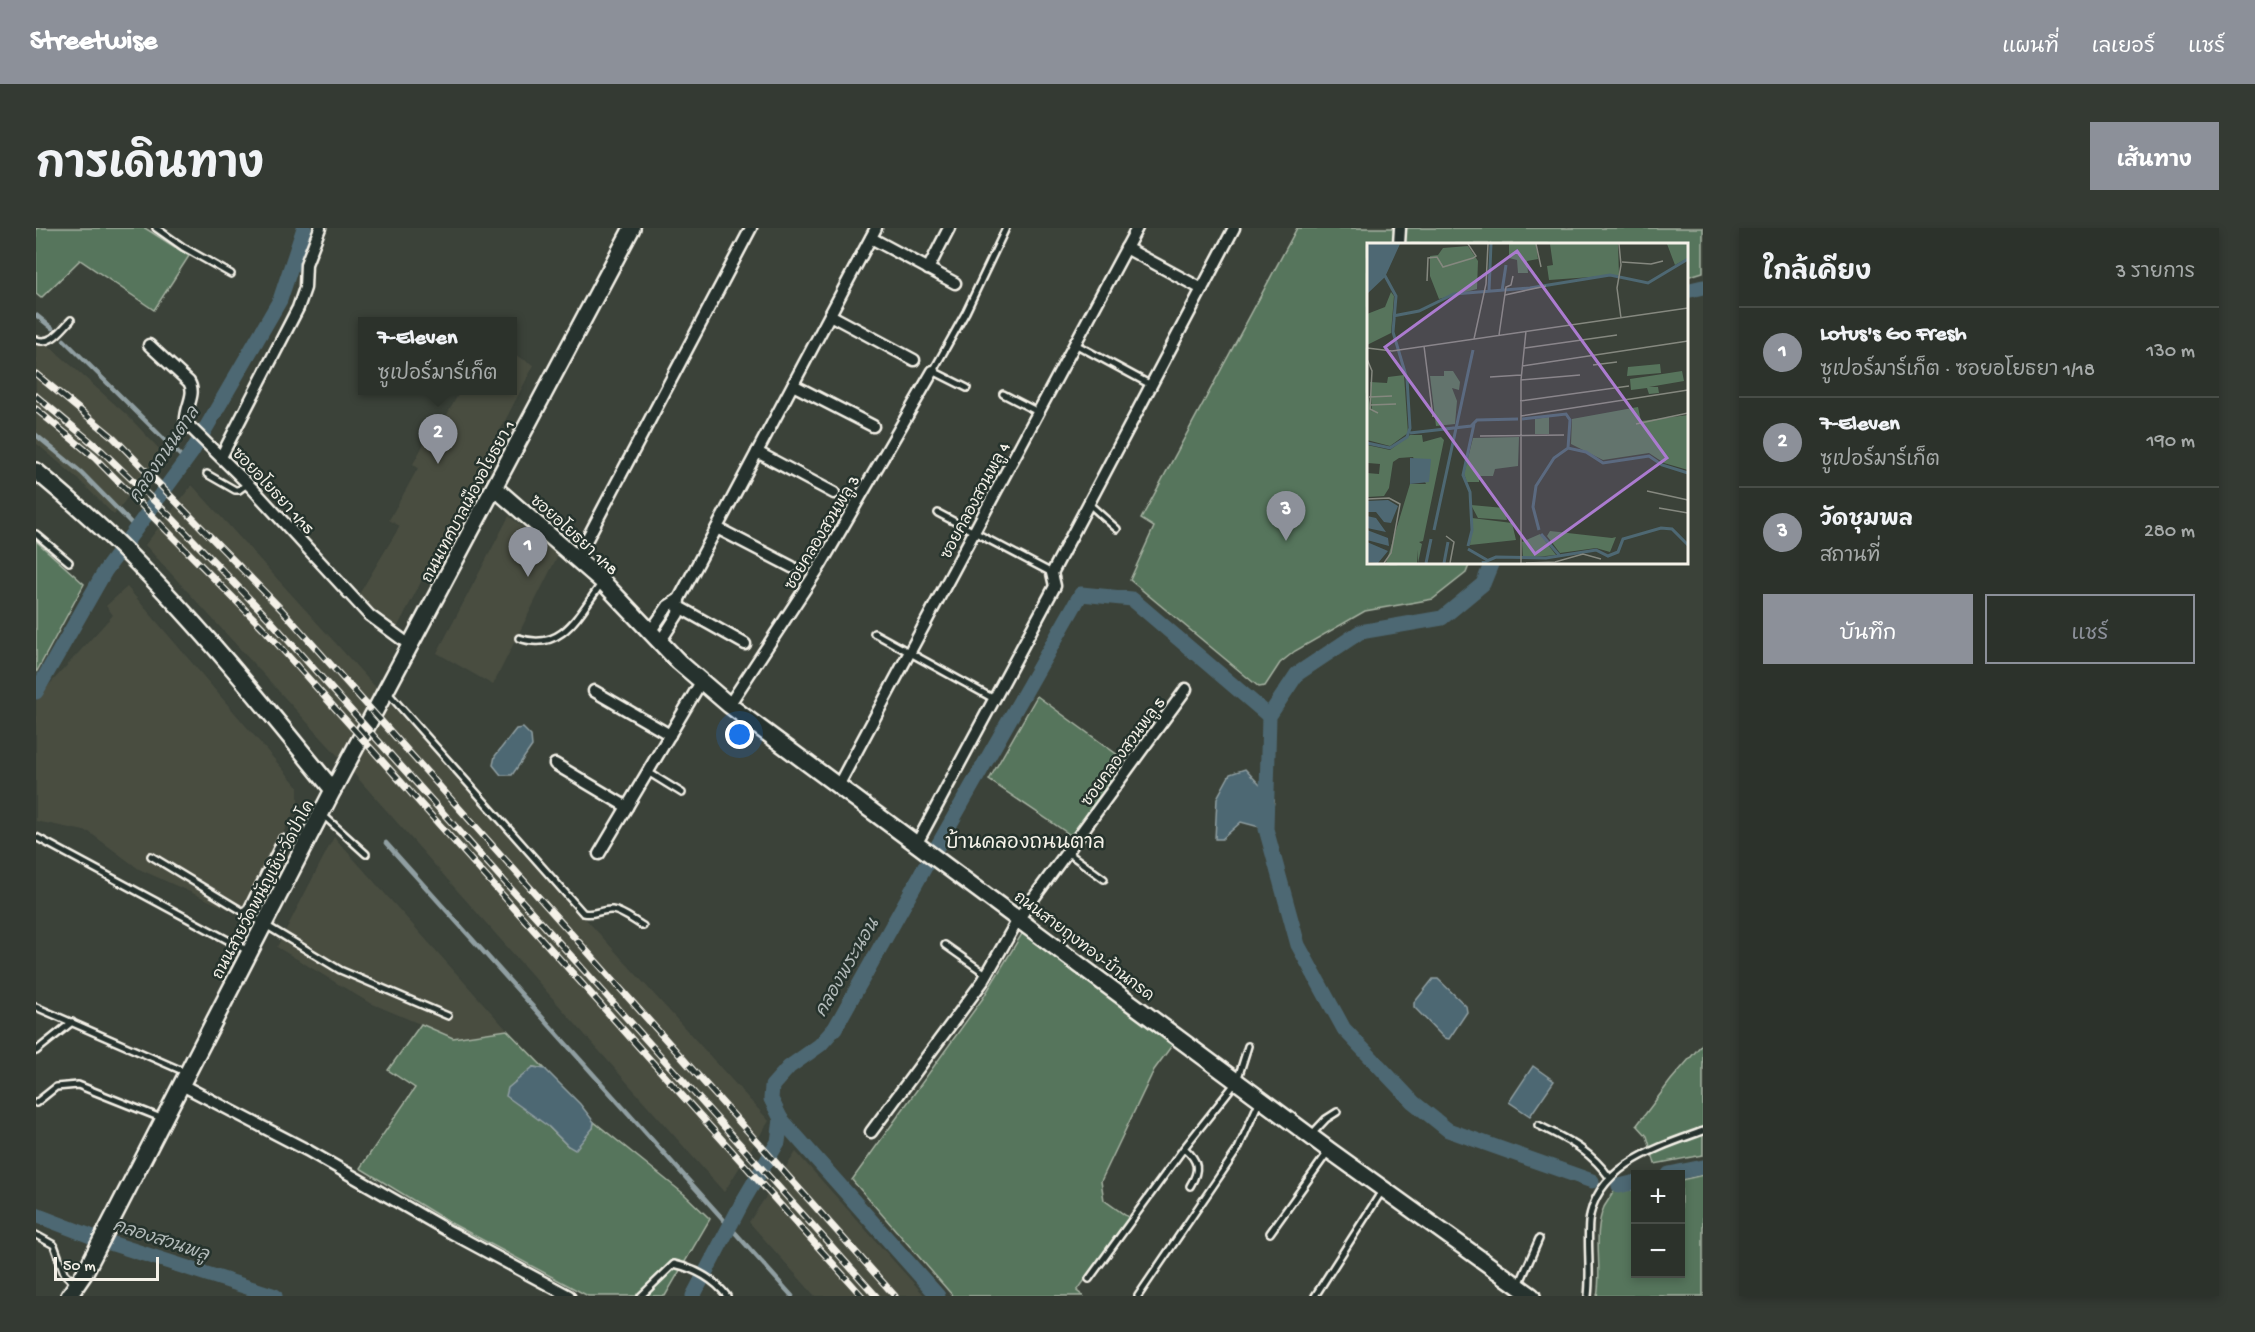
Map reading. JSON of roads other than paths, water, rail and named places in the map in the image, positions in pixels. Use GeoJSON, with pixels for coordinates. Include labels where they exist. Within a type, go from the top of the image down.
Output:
{"type":"FeatureCollection","features":[{"type":"Feature","properties":{"kind":"main road","name":"ถนนเทศบาลเมืองอโยธยา 1"},"geometry":{"type":"LineString","coordinates":[[333,790],[632,228]]}},
{"type":"Feature","properties":{"kind":"main road","name":"ถนนสายวัดพนัญเชิง-วัดป่าโค"},"geometry":{"type":"LineString","coordinates":[[36,471],[93,520],[141,566],[225,661],[333,790],[77,1285]]}},
{"type":"Feature","properties":{"kind":"main road","name":"ซอยอโยธยา 1/18"},"geometry":{"type":"LineString","coordinates":[[495,488],[577,558],[629,609]]}},
{"type":"Feature","properties":{"kind":"main road","name":"ถนนสายถุงทอง-บ้านกรด"},"geometry":{"type":"LineString","coordinates":[[629,609],[701,682],[729,705],[1383,1190],[1532,1296]]}},
{"type":"Feature","properties":{"kind":"street"},"geometry":{"type":"LineString","coordinates":[[222,457],[298,308],[305,288],[306,264],[320,228]]}},
{"type":"Feature","properties":{"kind":"street"},"geometry":{"type":"LineString","coordinates":[[577,558],[751,228]]}},
{"type":"Feature","properties":{"kind":"street"},"geometry":{"type":"LineString","coordinates":[[928,269],[950,228]]}},
{"type":"Feature","properties":{"kind":"street","name":"ซอยคลองสวนพลู 4"},"geometry":{"type":"LineString","coordinates":[[838,786],[1137,228]]}},
{"type":"Feature","properties":{"kind":"street"},"geometry":{"type":"LineString","coordinates":[[917,843],[1055,586],[1053,573],[1234,228]]}},
{"type":"Feature","properties":{"kind":"street"},"geometry":{"type":"LineString","coordinates":[[1399,243],[1400,228]]}},
{"type":"Feature","properties":{"kind":"street"},"geometry":{"type":"LineString","coordinates":[[655,637],[675,607],[874,233],[955,284]]}},
{"type":"Feature","properties":{"kind":"street"},"geometry":{"type":"LineString","coordinates":[[1126,248],[1202,289]]}},
{"type":"Feature","properties":{"kind":"street"},"geometry":{"type":"LineString","coordinates":[[830,315],[914,360]]}},
{"type":"Feature","properties":{"kind":"street","name":"ซอยอโยธยา 1/15"},"geometry":{"type":"LineString","coordinates":[[149,345],[193,388],[193,394],[186,409],[186,423],[248,484],[369,615],[411,646]]}},
{"type":"Feature","properties":{"kind":"street","name":"ซอยคลองสวนพลู 3"},"geometry":{"type":"LineString","coordinates":[[729,705],[820,566],[933,370]]}},
{"type":"Feature","properties":{"kind":"street"},"geometry":{"type":"LineString","coordinates":[[793,385],[873,426]]}},
{"type":"Feature","properties":{"kind":"street"},"geometry":{"type":"LineString","coordinates":[[757,452],[834,493]]}},
{"type":"Feature","properties":{"kind":"street"},"geometry":{"type":"LineString","coordinates":[[717,528],[792,567]]}},
{"type":"Feature","properties":{"kind":"street"},"geometry":{"type":"LineString","coordinates":[[675,607],[745,644]]}},
{"type":"Feature","properties":{"kind":"street"},"geometry":{"type":"LineString","coordinates":[[599,854],[701,682]]}},
{"type":"Feature","properties":{"kind":"street","name":"ซอยคลองสวนพลู 5"},"geometry":{"type":"LineString","coordinates":[[871,1132],[983,981],[1019,918],[1186,689]]}},
{"type":"Feature","properties":{"kind":"street"},"geometry":{"type":"LineString","coordinates":[[594,691],[670,735]]}},
{"type":"Feature","properties":{"kind":"street"},"geometry":{"type":"LineString","coordinates":[[555,764],[627,807]]}},
{"type":"Feature","properties":{"kind":"street"},"geometry":{"type":"LineString","coordinates":[[183,1078],[450,1232],[570,1296]]}},
{"type":"Feature","properties":{"kind":"lane"},"geometry":{"type":"LineString","coordinates":[[156,228],[183,247],[231,274]]}},
{"type":"Feature","properties":{"kind":"lane"},"geometry":{"type":"LineString","coordinates":[[966,388],[933,370],[966,312],[1006,228]]}},
{"type":"Feature","properties":{"kind":"lane"},"geometry":{"type":"LineString","coordinates":[[36,340],[44,342],[52,339],[72,320]]}},
{"type":"Feature","properties":{"kind":"lane"},"geometry":{"type":"LineString","coordinates":[[1075,344],[1151,385]]}},
{"type":"Feature","properties":{"kind":"lane"},"geometry":{"type":"LineString","coordinates":[[1004,394],[1038,412]]}},
{"type":"Feature","properties":{"kind":"lane"},"geometry":{"type":"LineString","coordinates":[[207,474],[235,490],[248,484]]}},
{"type":"Feature","properties":{"kind":"lane"},"geometry":{"type":"LineString","coordinates":[[1089,504],[1117,529]]}},
{"type":"Feature","properties":{"kind":"lane"},"geometry":{"type":"LineString","coordinates":[[938,513],[1053,573]]}},
{"type":"Feature","properties":{"kind":"lane"},"geometry":{"type":"LineString","coordinates":[[36,534],[69,562]]}},
{"type":"Feature","properties":{"kind":"lane"},"geometry":{"type":"LineString","coordinates":[[519,638],[539,643],[561,635],[570,627],[603,582]]}},
{"type":"Feature","properties":{"kind":"lane"},"geometry":{"type":"LineString","coordinates":[[874,633],[994,699]]}},
{"type":"Feature","properties":{"kind":"lane"},"geometry":{"type":"LineString","coordinates":[[387,691],[583,913],[590,915],[613,910],[643,926]]}},
{"type":"Feature","properties":{"kind":"lane"},"geometry":{"type":"LineString","coordinates":[[648,772],[682,793]]}},
{"type":"Feature","properties":{"kind":"lane"},"geometry":{"type":"LineString","coordinates":[[321,814],[366,854]]}},
{"type":"Feature","properties":{"kind":"lane"},"geometry":{"type":"LineString","coordinates":[[36,837],[249,952]]}},
{"type":"Feature","properties":{"kind":"lane"},"geometry":{"type":"LineString","coordinates":[[245,913],[282,838]]}},
{"type":"Feature","properties":{"kind":"lane"},"geometry":{"type":"LineString","coordinates":[[1067,852],[1104,879]]}},
{"type":"Feature","properties":{"kind":"lane"},"geometry":{"type":"LineString","coordinates":[[151,856],[358,979],[448,1016]]}},
{"type":"Feature","properties":{"kind":"lane"},"geometry":{"type":"LineString","coordinates":[[945,945],[986,974]]}},
{"type":"Feature","properties":{"kind":"lane"},"geometry":{"type":"LineString","coordinates":[[36,1007],[72,1022],[183,1078]]}},
{"type":"Feature","properties":{"kind":"lane"},"geometry":{"type":"LineString","coordinates":[[36,1051],[72,1022]]}},
{"type":"Feature","properties":{"kind":"lane"},"geometry":{"type":"LineString","coordinates":[[1089,1280],[1184,1148],[1237,1081],[1248,1046]]}},
{"type":"Feature","properties":{"kind":"lane"},"geometry":{"type":"LineString","coordinates":[[36,1103],[56,1088],[78,1085],[163,1119]]}},
{"type":"Feature","properties":{"kind":"lane"},"geometry":{"type":"LineString","coordinates":[[1138,1296],[1238,1149],[1260,1099]]}},
{"type":"Feature","properties":{"kind":"lane"},"geometry":{"type":"LineString","coordinates":[[1310,1136],[1326,1119],[1337,1112]]}},
{"type":"Feature","properties":{"kind":"lane"},"geometry":{"type":"LineString","coordinates":[[1538,1125],[1572,1142],[1593,1156],[1610,1178]]}},
{"type":"Feature","properties":{"kind":"lane"},"geometry":{"type":"LineString","coordinates":[[1588,1296],[1589,1220],[1601,1189],[1610,1178],[1651,1150],[1703,1131]]}},
{"type":"Feature","properties":{"kind":"lane"},"geometry":{"type":"LineString","coordinates":[[1184,1148],[1194,1156],[1198,1166],[1197,1175],[1190,1186]]}},
{"type":"Feature","properties":{"kind":"lane"},"geometry":{"type":"LineString","coordinates":[[1270,1233],[1329,1150]]}},
{"type":"Feature","properties":{"kind":"lane"},"geometry":{"type":"LineString","coordinates":[[1316,1296],[1383,1190]]}},
{"type":"Feature","properties":{"kind":"lane"},"geometry":{"type":"LineString","coordinates":[[36,1235],[54,1245],[64,1273],[77,1285]]}},
{"type":"Feature","properties":{"kind":"lane"},"geometry":{"type":"LineString","coordinates":[[1518,1286],[1539,1239]]}},
{"type":"Feature","properties":{"kind":"lane"},"geometry":{"type":"LineString","coordinates":[[641,1296],[674,1264],[689,1268],[712,1280],[727,1296]]}},
{"type":"Feature","properties":{"kind":"water"},"geometry":{"type":"Polygon","coordinates":[[[523,728],[531,736],[532,746],[512,775],[501,775],[493,765],[495,756],[516,729],[523,728]]]}},
{"type":"Feature","properties":{"kind":"water"},"geometry":{"type":"Polygon","coordinates":[[[1245,769],[1274,800],[1271,823],[1263,828],[1241,822],[1222,839],[1215,839],[1217,798],[1230,774],[1245,769]]]}},
{"type":"Feature","properties":{"kind":"water"},"geometry":{"type":"Polygon","coordinates":[[[1433,979],[1438,979],[1466,1006],[1467,1012],[1449,1039],[1444,1038],[1414,1007],[1414,1003],[1433,979]]]}},
{"type":"Feature","properties":{"kind":"water"},"geometry":{"type":"Polygon","coordinates":[[[1533,1066],[1554,1081],[1530,1116],[1509,1102],[1533,1066]]]}},
{"type":"Feature","properties":{"kind":"water"},"geometry":{"type":"Polygon","coordinates":[[[533,1067],[545,1069],[580,1104],[594,1122],[593,1128],[575,1150],[549,1127],[506,1096],[508,1088],[533,1067]]]}},
{"type":"Feature","properties":{"kind":"waterway","name":"คลองถนนตาล"},"geometry":{"type":"LineString","coordinates":[[36,692],[105,571],[192,452],[280,300],[304,228]]}},
{"type":"Feature","properties":{"kind":"waterway"},"geometry":{"type":"LineString","coordinates":[[1688,291],[1703,287]]}},
{"type":"Feature","properties":{"kind":"waterway"},"geometry":{"type":"LineString","coordinates":[[36,315],[52,328]]}},
{"type":"Feature","properties":{"kind":"waterway"},"geometry":{"type":"LineString","coordinates":[[64,340],[186,461]]}},
{"type":"Feature","properties":{"kind":"waterway"},"geometry":{"type":"LineString","coordinates":[[36,435],[82,473],[137,529]]}},
{"type":"Feature","properties":{"kind":"waterway"},"geometry":{"type":"LineString","coordinates":[[1491,564],[1483,584],[1442,618],[1360,632],[1297,674],[1269,716],[1266,829],[1298,945],[1344,1029],[1413,1102],[1448,1130],[1592,1181]]}},
{"type":"Feature","properties":{"kind":"waterway","name":"คลองพระนอน"},"geometry":{"type":"LineString","coordinates":[[937,847],[1081,594],[1132,599],[1269,716]]}},
{"type":"Feature","properties":{"kind":"waterway"},"geometry":{"type":"LineString","coordinates":[[386,843],[792,1296]]}},
{"type":"Feature","properties":{"kind":"waterway","name":"คลองพระนอน"},"geometry":{"type":"LineString","coordinates":[[693,1296],[743,1201],[778,1142],[781,1119],[771,1099],[772,1086],[789,1067],[820,1045],[835,1028],[925,867]]}},
{"type":"Feature","properties":{"kind":"waterway"},"geometry":{"type":"LineString","coordinates":[[781,1119],[938,1296]]}},
{"type":"Feature","properties":{"kind":"waterway"},"geometry":{"type":"LineString","coordinates":[[1685,1171],[1703,1167]]}},
{"type":"Feature","properties":{"kind":"waterway"},"geometry":{"type":"LineString","coordinates":[[1619,1186],[1631,1183]]}},
{"type":"Feature","properties":{"kind":"waterway","name":"คลองสวนพลู"},"geometry":{"type":"LineString","coordinates":[[36,1215],[101,1240],[275,1296]]}},
{"type":"Feature","properties":{"kind":"railway"},"geometry":{"type":"LineString","coordinates":[[36,374],[114,438],[282,610],[895,1296]]}},
{"type":"Feature","properties":{"kind":"railway"},"geometry":{"type":"LineString","coordinates":[[36,396],[102,451],[172,518],[270,620],[876,1296]]}},
{"type":"Feature","properties":{"kind":"railway"},"geometry":{"type":"LineString","coordinates":[[36,409],[95,458],[263,628],[862,1296]]}},
{"type":"Feature","properties":{"kind":"place","name":"7-Eleven"},"geometry":{"type":"Point","coordinates":[438,464]}},
{"type":"Feature","properties":{"kind":"place","name":"วัดชุมพล"},"geometry":{"type":"Point","coordinates":[1286,541]}},
{"type":"Feature","properties":{"kind":"place","name":"Lotus's Go Fresh"},"geometry":{"type":"Point","coordinates":[528,577]}},
{"type":"Feature","properties":{"kind":"district","name":"บ้านคลองถนนตาล"},"geometry":{"type":"Point","coordinates":[1025,841]}}]}
